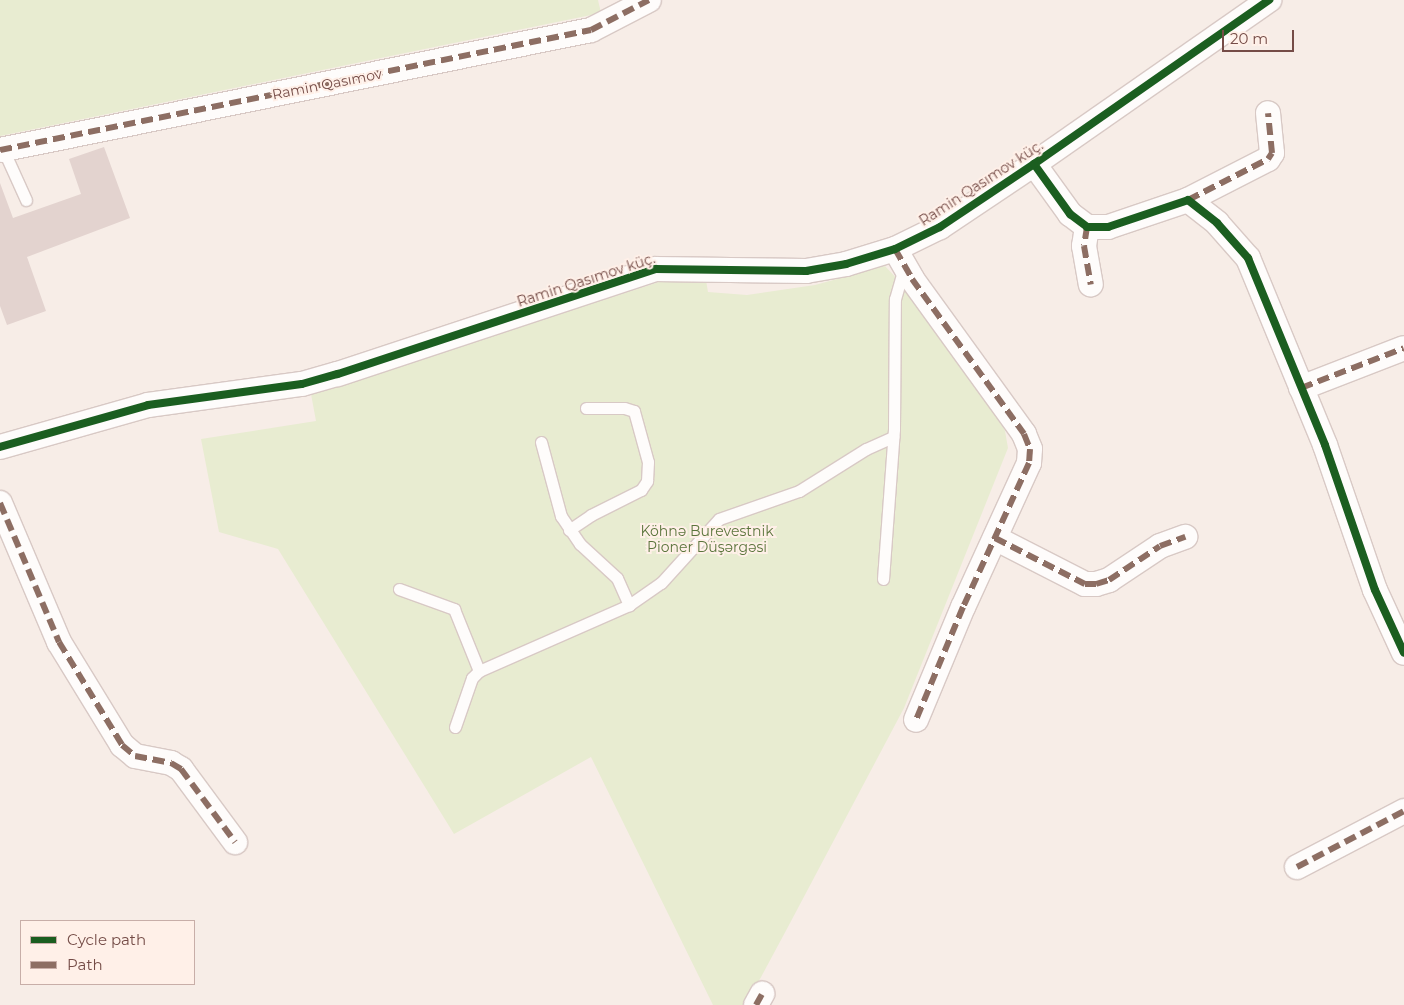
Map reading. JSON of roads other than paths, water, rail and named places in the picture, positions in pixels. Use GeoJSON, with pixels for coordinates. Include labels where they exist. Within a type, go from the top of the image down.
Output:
{"type":"FeatureCollection","features":[{"type":"Feature","properties":{"kind":"street","name":"Ramin Qasımov"},"geometry":{"type":"LineString","coordinates":[[1,150],[591,30],[648,0]]}},
{"type":"Feature","properties":{"kind":"street","name":"Ramin Qasımov küç."},"geometry":{"type":"LineString","coordinates":[[0,447],[148,406],[302,384],[338,374],[655,269],[806,271],[846,264],[899,259],[940,227],[1034,164],[1269,0]]}},
{"type":"Feature","properties":{"kind":"street"},"geometry":{"type":"LineString","coordinates":[[1034,164],[1070,214],[1087,227],[1108,227],[1188,200],[1268,159],[1272,153],[1268,113]]}},
{"type":"Feature","properties":{"kind":"street"},"geometry":{"type":"LineString","coordinates":[[1188,200],[1217,223],[1248,258],[1325,445],[1375,590],[1404,652]]}},
{"type":"Feature","properties":{"kind":"street"},"geometry":{"type":"LineString","coordinates":[[1087,227],[1084,246],[1091,284]]}},
{"type":"Feature","properties":{"kind":"street"},"geometry":{"type":"LineString","coordinates":[[899,259],[1024,434],[1030,449],[1029,463],[916,720]]}},
{"type":"Feature","properties":{"kind":"street"},"geometry":{"type":"LineString","coordinates":[[1301,388],[1404,348]]}},
{"type":"Feature","properties":{"kind":"street"},"geometry":{"type":"LineString","coordinates":[[0,503],[59,642],[122,745],[135,756],[171,763],[181,769],[235,842]]}},
{"type":"Feature","properties":{"kind":"street"},"geometry":{"type":"LineString","coordinates":[[995,538],[1086,584],[1096,584],[1109,580],[1160,546],[1185,537]]}},
{"type":"Feature","properties":{"kind":"street"},"geometry":{"type":"LineString","coordinates":[[1297,868],[1404,811]]}},
{"type":"Feature","properties":{"kind":"lane"},"geometry":{"type":"LineString","coordinates":[[1,150],[26,200]]}},
{"type":"Feature","properties":{"kind":"lane"},"geometry":{"type":"LineString","coordinates":[[883,578],[893,437],[895,299],[899,259]]}},
{"type":"Feature","properties":{"kind":"lane"},"geometry":{"type":"LineString","coordinates":[[569,530],[591,515],[634,495],[647,481],[648,462],[634,411],[624,408],[586,408]]}},
{"type":"Feature","properties":{"kind":"lane"},"geometry":{"type":"LineString","coordinates":[[455,727],[472,678],[479,671],[629,605],[661,583],[719,519],[799,491],[866,449],[893,437]]}},
{"type":"Feature","properties":{"kind":"lane"},"geometry":{"type":"LineString","coordinates":[[540,442],[562,516],[569,530],[617,578],[629,605]]}},
{"type":"Feature","properties":{"kind":"lane"},"geometry":{"type":"LineString","coordinates":[[398,589],[454,609],[479,671]]}},
{"type":"Feature","properties":{"kind":"park label","name":"Köhnə Burevestnik Pioner Düşərgəsi"},"geometry":{"type":"Point","coordinates":[707,540]}}]}
